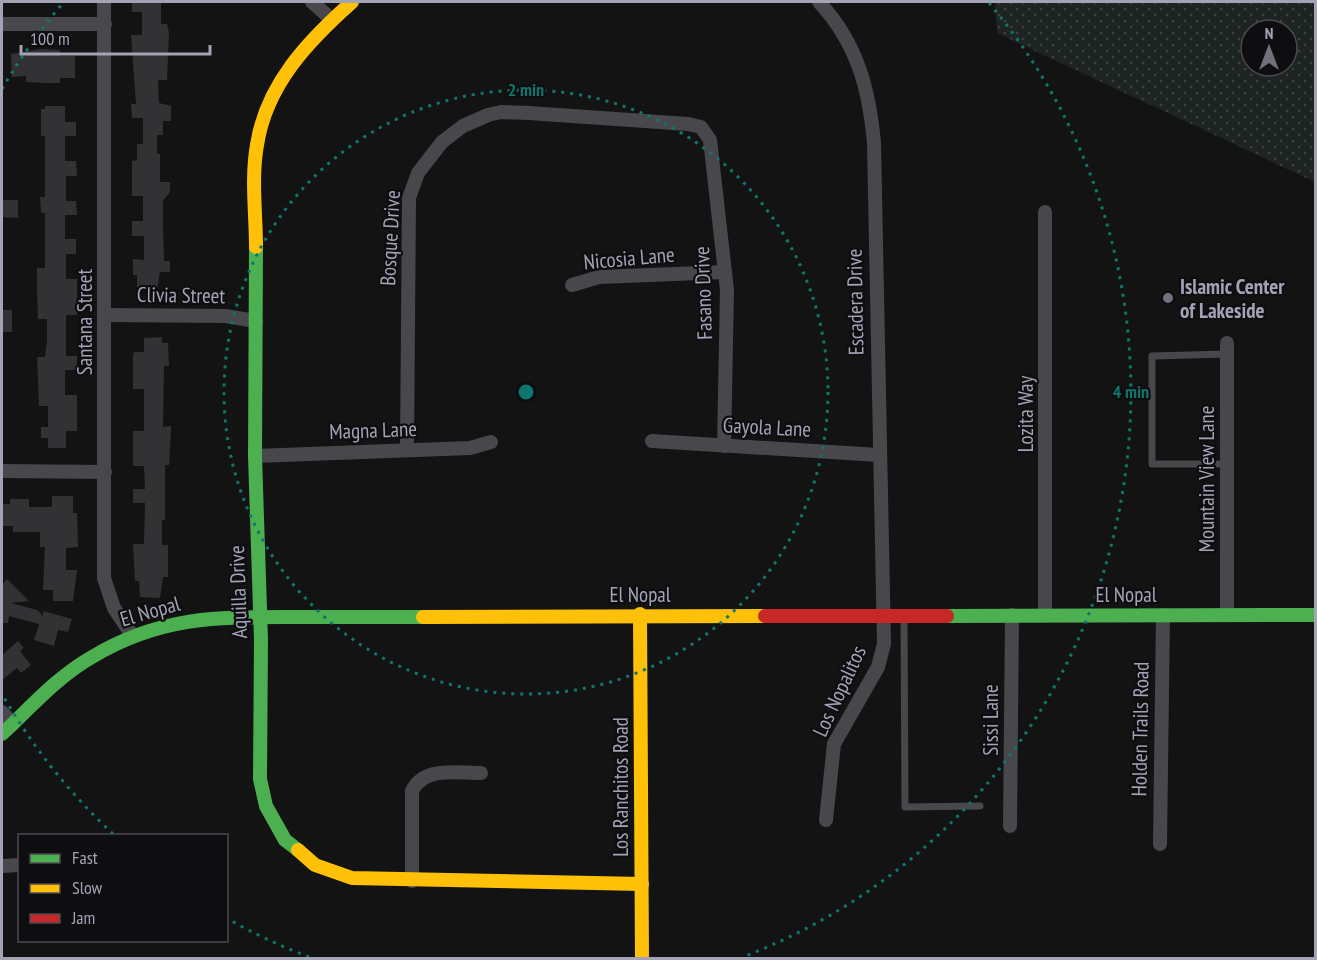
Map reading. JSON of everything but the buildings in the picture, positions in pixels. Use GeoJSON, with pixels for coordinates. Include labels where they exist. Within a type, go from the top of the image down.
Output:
{"type":"FeatureCollection","features":[{"type":"Feature","properties":{"kind":"street","name":"Santana Street"},"geometry":{"type":"LineString","coordinates":[[104,2],[104,578],[114,608],[132,635]]}},
{"type":"Feature","properties":{"kind":"street"},"geometry":{"type":"LineString","coordinates":[[312,2],[331,19]]}},
{"type":"Feature","properties":{"kind":"street","name":"Aquilla Drive"},"geometry":{"type":"LineString","coordinates":[[352,2],[331,19],[280,81],[268,102],[260,126],[256,155],[255,456],[260,779],[266,806],[277,830],[304,858],[327,871],[352,878],[642,884]]}},
{"type":"Feature","properties":{"kind":"street","name":"Escadera Drive"},"geometry":{"type":"LineString","coordinates":[[819,2],[853,48],[865,79],[871,109],[874,143],[883,615]]}},
{"type":"Feature","properties":{"kind":"street"},"geometry":{"type":"LineString","coordinates":[[2,24],[105,24]]}},
{"type":"Feature","properties":{"kind":"street","name":"Bosque Drive"},"geometry":{"type":"LineString","coordinates":[[407,450],[409,198],[418,173],[442,142],[469,123],[501,112],[688,124],[701,127],[710,140]]}},
{"type":"Feature","properties":{"kind":"street","name":"Fasano Drive"},"geometry":{"type":"LineString","coordinates":[[710,140],[728,290],[724,446]]}},
{"type":"Feature","properties":{"kind":"street","name":"Lozita Way"},"geometry":{"type":"LineString","coordinates":[[1045,213],[1045,615]]}},
{"type":"Feature","properties":{"kind":"street","name":"Nicosia Lane"},"geometry":{"type":"LineString","coordinates":[[572,285],[598,277],[725,272]]}},
{"type":"Feature","properties":{"kind":"street","name":"Clivia Street"},"geometry":{"type":"LineString","coordinates":[[105,315],[226,316],[256,321]]}},
{"type":"Feature","properties":{"kind":"street","name":"Mountain View Lane"},"geometry":{"type":"LineString","coordinates":[[1227,349],[1227,614]]}},
{"type":"Feature","properties":{"kind":"street","name":"Gayola Lane"},"geometry":{"type":"LineString","coordinates":[[652,441],[879,455]]}},
{"type":"Feature","properties":{"kind":"street","name":"Magna Lane"},"geometry":{"type":"LineString","coordinates":[[255,456],[470,448],[491,442]]}},
{"type":"Feature","properties":{"kind":"street"},"geometry":{"type":"LineString","coordinates":[[2,471],[105,471]]}},
{"type":"Feature","properties":{"kind":"street","name":"Los Ranchitos Road"},"geometry":{"type":"LineString","coordinates":[[640,614],[642,958]]}},
{"type":"Feature","properties":{"kind":"street","name":"Los Nopalitos"},"geometry":{"type":"LineString","coordinates":[[826,820],[834,744],[878,667],[884,644],[883,615]]}},
{"type":"Feature","properties":{"kind":"street","name":"Sissi Lane"},"geometry":{"type":"LineString","coordinates":[[1010,826],[1011,615]]}},
{"type":"Feature","properties":{"kind":"street","name":"Holden Trails Road"},"geometry":{"type":"LineString","coordinates":[[1160,844],[1162,615]]}},
{"type":"Feature","properties":{"kind":"street","name":"El Nopal"},"geometry":{"type":"LineString","coordinates":[[2,734],[74,667],[132,635],[183,621],[259,616],[1316,615]]}},
{"type":"Feature","properties":{"kind":"street"},"geometry":{"type":"LineString","coordinates":[[2,712],[13,724]]}},
{"type":"Feature","properties":{"kind":"street"},"geometry":{"type":"LineString","coordinates":[[412,881],[412,791],[416,783],[435,773],[481,773]]}},
{"type":"Feature","properties":{"kind":"street"},"geometry":{"type":"LineString","coordinates":[[2,866],[18,866]]}},
{"type":"Feature","properties":{"kind":"lane"},"geometry":{"type":"LineString","coordinates":[[1227,349],[1152,356],[1152,464],[1227,464]]}},
{"type":"Feature","properties":{"kind":"lane"},"geometry":{"type":"LineString","coordinates":[[904,615],[905,807],[980,806]]}},
{"type":"Feature","properties":{"kind":"shaded area"},"geometry":{"type":"Polygon","coordinates":[[[995,2],[1315,2],[1315,182],[997,33],[995,2]]]}},
{"type":"Feature","properties":{"kind":"traffic: fast"},"geometry":{"type":"LineString","coordinates":[[256,247],[255,456],[261,640],[260,779],[266,806],[285,840],[298,850]]}},
{"type":"Feature","properties":{"kind":"traffic: fast"},"geometry":{"type":"LineString","coordinates":[[947,616],[1316,615]]}},
{"type":"Feature","properties":{"kind":"traffic: fast"},"geometry":{"type":"LineString","coordinates":[[2,734],[45,693],[79,665],[118,643],[168,626],[192,621],[244,617],[423,617]]}},
{"type":"Feature","properties":{"kind":"traffic: slow"},"geometry":{"type":"LineString","coordinates":[[256,247],[255,158],[262,123],[269,103],[291,66],[320,32],[352,2]]}},
{"type":"Feature","properties":{"kind":"traffic: slow"},"geometry":{"type":"LineString","coordinates":[[640,614],[642,958]]}},
{"type":"Feature","properties":{"kind":"traffic: slow"},"geometry":{"type":"LineString","coordinates":[[423,617],[765,616]]}},
{"type":"Feature","properties":{"kind":"traffic: slow"},"geometry":{"type":"LineString","coordinates":[[298,850],[315,865],[352,878],[642,884]]}},
{"type":"Feature","properties":{"kind":"traffic: jam"},"geometry":{"type":"LineString","coordinates":[[765,616],[947,616]]}},
{"type":"Feature","properties":{"kind":"place","name":"Islamic Center of Lakeside"},"geometry":{"type":"Point","coordinates":[1168,298]}}]}
